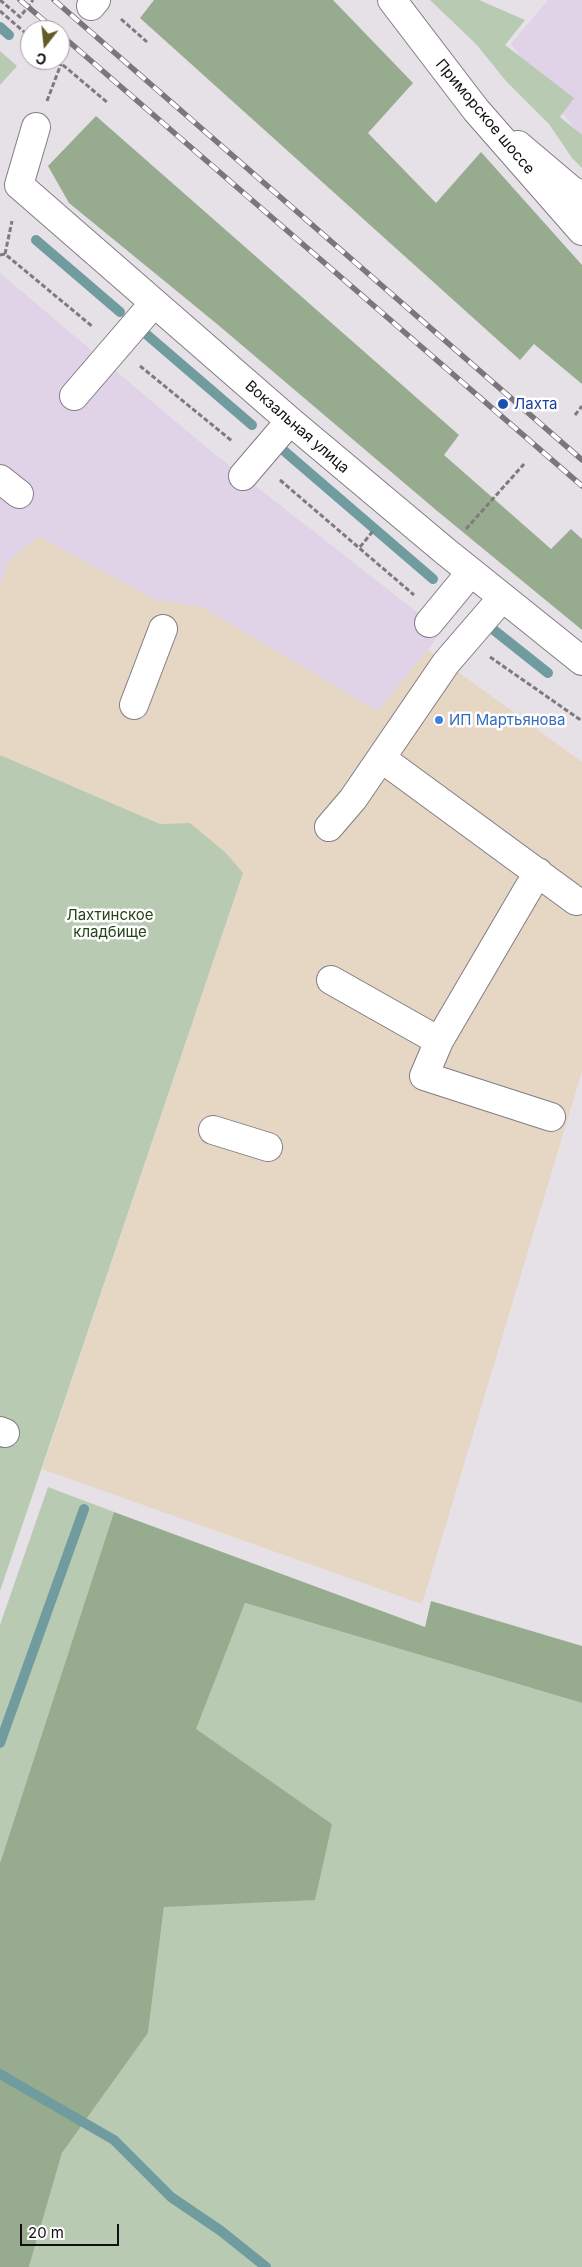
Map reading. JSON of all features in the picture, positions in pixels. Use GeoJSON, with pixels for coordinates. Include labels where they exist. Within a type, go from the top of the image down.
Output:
{"type":"FeatureCollection","features":[{"type":"Feature","properties":{"kind":"street","name":"Приморское шоссе"},"geometry":{"type":"LineString","coordinates":[[392,0],[476,110],[582,231]]}},
{"type":"Feature","properties":{"kind":"street"},"geometry":{"type":"LineString","coordinates":[[476,110],[582,196]]}},
{"type":"Feature","properties":{"kind":"street"},"geometry":{"type":"LineString","coordinates":[[9,190],[36,127]]}},
{"type":"Feature","properties":{"kind":"street","name":"Вокзальная улица"},"geometry":{"type":"LineString","coordinates":[[9,190],[154,303],[290,421],[445,551],[582,661]]}},
{"type":"Feature","properties":{"kind":"street"},"geometry":{"type":"LineString","coordinates":[[74,396],[154,303]]}},
{"type":"Feature","properties":{"kind":"street"},"geometry":{"type":"LineString","coordinates":[[250,469],[290,421]]}},
{"type":"Feature","properties":{"kind":"street"},"geometry":{"type":"LineString","coordinates":[[433,618],[471,572]]}},
{"type":"Feature","properties":{"kind":"street"},"geometry":{"type":"LineString","coordinates":[[329,827],[353,799],[446,663],[502,598]]}},
{"type":"Feature","properties":{"kind":"street"},"geometry":{"type":"LineString","coordinates":[[134,705],[163,629]]}},
{"type":"Feature","properties":{"kind":"street"},"geometry":{"type":"LineString","coordinates":[[381,758],[576,901]]}},
{"type":"Feature","properties":{"kind":"street"},"geometry":{"type":"LineString","coordinates":[[538,872],[439,1042],[424,1076],[551,1117]]}},
{"type":"Feature","properties":{"kind":"street"},"geometry":{"type":"LineString","coordinates":[[331,980],[439,1042]]}},
{"type":"Feature","properties":{"kind":"street"},"geometry":{"type":"LineString","coordinates":[[214,1130],[268,1147]]}},
{"type":"Feature","properties":{"kind":"path"},"geometry":{"type":"LineString","coordinates":[[0,0],[20,17],[33,0]]}},
{"type":"Feature","properties":{"kind":"path"},"geometry":{"type":"LineString","coordinates":[[101,7],[147,42]]}},
{"type":"Feature","properties":{"kind":"path"},"geometry":{"type":"LineString","coordinates":[[0,11],[20,28]]}},
{"type":"Feature","properties":{"kind":"path"},"geometry":{"type":"LineString","coordinates":[[36,127],[59,70]]}},
{"type":"Feature","properties":{"kind":"path"},"geometry":{"type":"LineString","coordinates":[[68,70],[108,103]]}},
{"type":"Feature","properties":{"kind":"path"},"geometry":{"type":"LineString","coordinates":[[0,255],[5,254],[116,346],[250,469],[360,547],[433,618]]}},
{"type":"Feature","properties":{"kind":"path"},"geometry":{"type":"LineString","coordinates":[[575,415],[582,406]]}},
{"type":"Feature","properties":{"kind":"path"},"geometry":{"type":"LineString","coordinates":[[445,551],[524,464]]}},
{"type":"Feature","properties":{"kind":"path"},"geometry":{"type":"LineString","coordinates":[[360,547],[367,538]]}},
{"type":"Feature","properties":{"kind":"path"},"geometry":{"type":"LineString","coordinates":[[466,640],[582,721]]}},
{"type":"Feature","properties":{"kind":"shaded area"},"geometry":{"type":"Polygon","coordinates":[[[548,0],[582,0],[582,139],[511,44],[548,0]]]}},
{"type":"Feature","properties":{"kind":"shaded area"},"geometry":{"type":"Polygon","coordinates":[[[0,273],[207,448],[441,631],[428,650],[377,711],[202,607],[156,600],[38,536],[8,562],[0,587],[0,273]]]}},
{"type":"Feature","properties":{"kind":"shaded area"},"geometry":{"type":"Polygon","coordinates":[[[38,536],[156,600],[202,607],[377,711],[428,650],[582,762],[582,1071],[422,1604],[42,1469],[243,873],[190,823],[160,824],[0,755],[0,588],[8,562],[38,536]]]}},
{"type":"Feature","properties":{"kind":"green space"},"geometry":{"type":"Polygon","coordinates":[[[154,0],[333,0],[413,83],[368,133],[436,203],[481,152],[582,265],[582,384],[534,344],[520,360],[140,18],[154,0]]]}},
{"type":"Feature","properties":{"kind":"green space"},"geometry":{"type":"Polygon","coordinates":[[[430,0],[479,0],[525,20],[505,45],[574,98],[560,117],[582,135],[582,168],[572,158],[549,124],[506,81],[476,44],[430,0]]]}},
{"type":"Feature","properties":{"kind":"green space"},"geometry":{"type":"Polygon","coordinates":[[[0,51],[17,66],[0,85],[0,51]]]}},
{"type":"Feature","properties":{"kind":"green space"},"geometry":{"type":"Polygon","coordinates":[[[96,116],[459,435],[444,455],[551,549],[571,529],[582,539],[582,630],[436,510],[217,324],[69,203],[48,166],[96,116]]]}},
{"type":"Feature","properties":{"kind":"green space","name":"Лахтинское кладбище"},"geometry":{"type":"Polygon","coordinates":[[[0,755],[160,824],[190,823],[226,853],[243,873],[0,1591],[0,755]]]}},
{"type":"Feature","properties":{"kind":"green space"},"geometry":{"type":"Polygon","coordinates":[[[48,1487],[114,1512],[0,1863],[0,1625],[48,1487]]]}},
{"type":"Feature","properties":{"kind":"green space"},"geometry":{"type":"Polygon","coordinates":[[[114,1512],[425,1627],[431,1601],[582,1646],[582,1703],[245,1603],[196,1729],[332,1824],[315,1900],[164,1907],[148,2033],[62,2153],[29,2267],[0,2267],[0,1863],[114,1512]]]}},
{"type":"Feature","properties":{"kind":"green space"},"geometry":{"type":"Polygon","coordinates":[[[245,1603],[582,1703],[582,2267],[29,2267],[62,2153],[148,2033],[164,1907],[332,1824],[195,1729],[245,1603]]]}},
{"type":"Feature","properties":{"kind":"waterway"},"geometry":{"type":"LineString","coordinates":[[0,27],[9,35]]}},
{"type":"Feature","properties":{"kind":"waterway"},"geometry":{"type":"LineString","coordinates":[[36,240],[120,312]]}},
{"type":"Feature","properties":{"kind":"waterway"},"geometry":{"type":"LineString","coordinates":[[146,334],[252,425]]}},
{"type":"Feature","properties":{"kind":"waterway"},"geometry":{"type":"LineString","coordinates":[[283,450],[433,579]]}},
{"type":"Feature","properties":{"kind":"waterway"},"geometry":{"type":"LineString","coordinates":[[490,627],[548,673]]}},
{"type":"Feature","properties":{"kind":"waterway"},"geometry":{"type":"LineString","coordinates":[[0,1743],[84,1509]]}},
{"type":"Feature","properties":{"kind":"waterway"},"geometry":{"type":"LineString","coordinates":[[0,2074],[114,2140],[171,2197],[221,2231],[266,2267]]}},
{"type":"Feature","properties":{"kind":"railway"},"geometry":{"type":"LineString","coordinates":[[20,0],[43,20]]}},
{"type":"Feature","properties":{"kind":"railway"},"geometry":{"type":"LineString","coordinates":[[54,0],[582,460]]}},
{"type":"Feature","properties":{"kind":"railway"},"geometry":{"type":"LineString","coordinates":[[70,43],[582,486]]}},
{"type":"Feature","properties":{"kind":"place","name":"Лахта"},"geometry":{"type":"Point","coordinates":[503,404]}},
{"type":"Feature","properties":{"kind":"place","name":"ИП Мартьянова"},"geometry":{"type":"Point","coordinates":[439,720]}}]}
